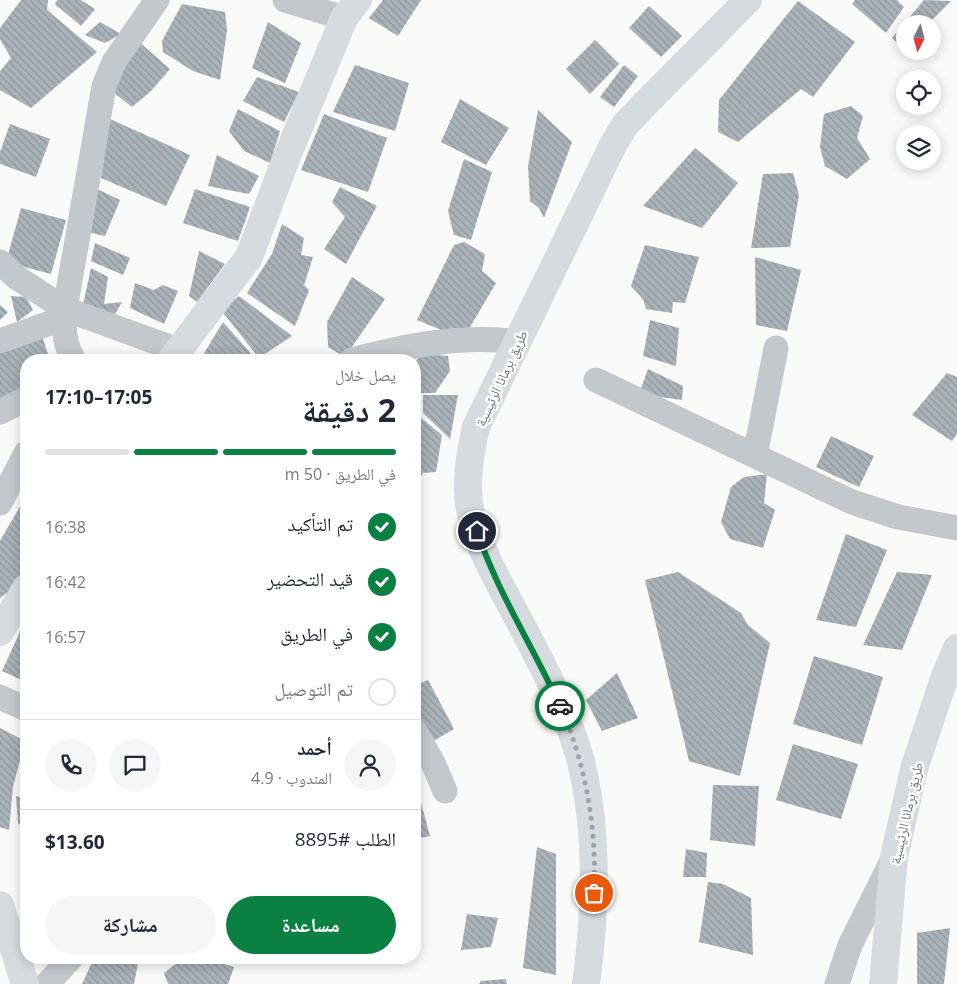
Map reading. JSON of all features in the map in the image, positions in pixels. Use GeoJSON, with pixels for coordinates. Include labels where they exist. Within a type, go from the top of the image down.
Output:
{"type":"FeatureCollection","features":[{"type":"Feature","properties":{"kind":"main road","name":"طريق برمانا الرئيسية"},"geometry":{"type":"LineString","coordinates":[[586,984],[595,877],[587,792],[580,758],[565,717],[540,661],[486,557],[470,509],[468,478],[476,427],[604,163],[626,126],[748,0]]}},
{"type":"Feature","properties":{"kind":"main road"},"geometry":{"type":"LineString","coordinates":[[176,354],[249,257],[284,164],[351,9]]}},
{"type":"Feature","properties":{"kind":"main road"},"geometry":{"type":"LineString","coordinates":[[0,632],[20,598]]}},
{"type":"Feature","properties":{"kind":"main road","name":"طريق برمانا الرئيسية"},"geometry":{"type":"LineString","coordinates":[[883,984],[894,857],[914,769],[945,676],[957,648]]}},
{"type":"Feature","properties":{"kind":"main road"},"geometry":{"type":"LineString","coordinates":[[0,906],[24,984]]}},
{"type":"Feature","properties":{"kind":"street"},"geometry":{"type":"LineString","coordinates":[[71,354],[66,341],[64,313],[105,80],[127,43],[157,0]]}},
{"type":"Feature","properties":{"kind":"street"},"geometry":{"type":"LineString","coordinates":[[284,0],[351,9]]}},
{"type":"Feature","properties":{"kind":"street"},"geometry":{"type":"LineString","coordinates":[[0,262],[16,277],[64,313],[172,354]]}},
{"type":"Feature","properties":{"kind":"street"},"geometry":{"type":"LineString","coordinates":[[0,341],[64,313]]}},
{"type":"Feature","properties":{"kind":"street"},"geometry":{"type":"LineString","coordinates":[[377,354],[410,346],[449,341],[492,338],[518,342]]}},
{"type":"Feature","properties":{"kind":"street"},"geometry":{"type":"LineString","coordinates":[[755,456],[776,348]]}},
{"type":"Feature","properties":{"kind":"street"},"geometry":{"type":"LineString","coordinates":[[596,380],[852,502],[898,517],[957,528]]}},
{"type":"Feature","properties":{"kind":"street"},"geometry":{"type":"LineString","coordinates":[[0,412],[20,402]]}},
{"type":"Feature","properties":{"kind":"street"},"geometry":{"type":"LineString","coordinates":[[0,503],[20,465]]}},
{"type":"Feature","properties":{"kind":"street"},"geometry":{"type":"LineString","coordinates":[[0,697],[20,706]]}},
{"type":"Feature","properties":{"kind":"street"},"geometry":{"type":"LineString","coordinates":[[421,742],[445,791]]}},
{"type":"Feature","properties":{"kind":"street"},"geometry":{"type":"LineString","coordinates":[[836,984],[850,945],[894,857]]}},
{"type":"Feature","properties":{"kind":"street"},"geometry":{"type":"LineString","coordinates":[[48,984],[66,964]]}},
{"type":"Feature","properties":{"kind":"building"},"geometry":{"type":"Polygon","coordinates":[[[21,0],[48,0],[47,10],[97,52],[31,108],[0,90],[0,71],[11,58],[0,39],[0,28],[21,0]]]}},
{"type":"Feature","properties":{"kind":"building"},"geometry":{"type":"Polygon","coordinates":[[[57,0],[81,0],[95,9],[81,26],[55,4],[57,0]]]}},
{"type":"Feature","properties":{"kind":"building"},"geometry":{"type":"Polygon","coordinates":[[[383,0],[421,0],[398,36],[369,18],[383,0]]]}},
{"type":"Feature","properties":{"kind":"building"},"geometry":{"type":"Polygon","coordinates":[[[855,0],[897,0],[904,7],[898,15],[896,15],[896,19],[886,33],[852,4],[855,0]]]}},
{"type":"Feature","properties":{"kind":"building"},"geometry":{"type":"Polygon","coordinates":[[[924,0],[951,1],[937,15],[911,15],[924,0]]]}},
{"type":"Feature","properties":{"kind":"building"},"geometry":{"type":"Polygon","coordinates":[[[798,1],[855,42],[813,97],[801,89],[738,142],[718,132],[719,100],[798,1]]]}},
{"type":"Feature","properties":{"kind":"building"},"geometry":{"type":"Polygon","coordinates":[[[182,4],[225,12],[227,30],[220,80],[193,71],[163,52],[162,41],[182,4]]]}},
{"type":"Feature","properties":{"kind":"building"},"geometry":{"type":"Polygon","coordinates":[[[649,6],[682,36],[661,57],[629,28],[649,6]]]}},
{"type":"Feature","properties":{"kind":"building"},"geometry":{"type":"Polygon","coordinates":[[[100,22],[121,34],[105,43],[85,35],[100,22]]]}},
{"type":"Feature","properties":{"kind":"building"},"geometry":{"type":"Polygon","coordinates":[[[268,22],[301,43],[285,83],[252,68],[268,22]]]}},
{"type":"Feature","properties":{"kind":"building"},"geometry":{"type":"Polygon","coordinates":[[[896,33],[896,42],[892,38],[896,33]]]}},
{"type":"Feature","properties":{"kind":"building"},"geometry":{"type":"Polygon","coordinates":[[[595,40],[619,64],[590,94],[566,69],[595,40]]]}},
{"type":"Feature","properties":{"kind":"building"},"geometry":{"type":"Polygon","coordinates":[[[138,41],[170,69],[151,91],[132,107],[113,92],[138,41]]]}},
{"type":"Feature","properties":{"kind":"building"},"geometry":{"type":"Polygon","coordinates":[[[355,65],[409,83],[395,131],[333,112],[355,65]]]}},
{"type":"Feature","properties":{"kind":"building"},"geometry":{"type":"Polygon","coordinates":[[[624,65],[638,76],[614,107],[600,97],[624,65]]]}},
{"type":"Feature","properties":{"kind":"building"},"geometry":{"type":"Polygon","coordinates":[[[257,77],[299,92],[284,122],[243,101],[257,77]]]}},
{"type":"Feature","properties":{"kind":"building"},"geometry":{"type":"Polygon","coordinates":[[[460,99],[509,128],[486,165],[441,142],[460,99]]]}},
{"type":"Feature","properties":{"kind":"building"},"geometry":{"type":"Polygon","coordinates":[[[851,106],[863,116],[857,138],[870,159],[847,179],[825,166],[820,147],[824,114],[851,106]]]}},
{"type":"Feature","properties":{"kind":"building"},"geometry":{"type":"Polygon","coordinates":[[[238,109],[280,131],[270,163],[244,151],[229,131],[238,109]]]}},
{"type":"Feature","properties":{"kind":"building"},"geometry":{"type":"Polygon","coordinates":[[[538,110],[572,142],[544,218],[539,208],[530,201],[528,166],[538,110]]]}},
{"type":"Feature","properties":{"kind":"building"},"geometry":{"type":"Polygon","coordinates":[[[324,114],[387,138],[368,192],[301,170],[324,114]]]}},
{"type":"Feature","properties":{"kind":"building"},"geometry":{"type":"Polygon","coordinates":[[[110,119],[190,155],[166,206],[101,178],[110,119]]]}},
{"type":"Feature","properties":{"kind":"building"},"geometry":{"type":"Polygon","coordinates":[[[10,124],[50,139],[36,177],[0,164],[0,152],[10,124]]]}},
{"type":"Feature","properties":{"kind":"building"},"geometry":{"type":"Polygon","coordinates":[[[695,148],[738,183],[702,228],[643,206],[695,148]]]}},
{"type":"Feature","properties":{"kind":"building"},"geometry":{"type":"Polygon","coordinates":[[[217,155],[259,176],[249,194],[208,186],[217,155]]]}},
{"type":"Feature","properties":{"kind":"building"},"geometry":{"type":"Polygon","coordinates":[[[464,159],[492,172],[471,240],[454,235],[448,211],[464,159]]]}},
{"type":"Feature","properties":{"kind":"building"},"geometry":{"type":"Polygon","coordinates":[[[793,173],[799,195],[790,247],[751,248],[763,174],[793,173]]]}},
{"type":"Feature","properties":{"kind":"building"},"geometry":{"type":"Polygon","coordinates":[[[340,187],[377,206],[346,264],[324,249],[345,217],[332,202],[340,187]]]}},
{"type":"Feature","properties":{"kind":"building"},"geometry":{"type":"Polygon","coordinates":[[[97,189],[120,200],[105,236],[87,232],[97,189]]]}},
{"type":"Feature","properties":{"kind":"building"},"geometry":{"type":"Polygon","coordinates":[[[195,189],[250,207],[238,241],[183,223],[195,189]]]}},
{"type":"Feature","properties":{"kind":"building"},"geometry":{"type":"Polygon","coordinates":[[[21,208],[66,220],[51,274],[6,262],[21,208]]]}},
{"type":"Feature","properties":{"kind":"building"},"geometry":{"type":"Polygon","coordinates":[[[282,224],[304,238],[301,255],[313,257],[304,285],[309,290],[295,326],[247,293],[272,254],[282,224]]]}},
{"type":"Feature","properties":{"kind":"building"},"geometry":{"type":"Polygon","coordinates":[[[464,242],[485,254],[482,271],[496,283],[463,339],[417,320],[454,245],[464,242]]]}},
{"type":"Feature","properties":{"kind":"building"},"geometry":{"type":"Polygon","coordinates":[[[95,243],[130,258],[123,275],[91,261],[95,243]]]}},
{"type":"Feature","properties":{"kind":"building"},"geometry":{"type":"Polygon","coordinates":[[[645,245],[699,257],[685,303],[673,302],[672,313],[646,309],[643,299],[631,286],[645,245]]]}},
{"type":"Feature","properties":{"kind":"building"},"geometry":{"type":"Polygon","coordinates":[[[199,251],[225,264],[197,302],[189,296],[199,251]]]}},
{"type":"Feature","properties":{"kind":"building"},"geometry":{"type":"Polygon","coordinates":[[[755,257],[801,270],[787,331],[756,325],[755,257]]]}},
{"type":"Feature","properties":{"kind":"building"},"geometry":{"type":"Polygon","coordinates":[[[91,268],[108,277],[104,304],[122,302],[110,323],[83,305],[91,268]]]}},
{"type":"Feature","properties":{"kind":"building"},"geometry":{"type":"Polygon","coordinates":[[[352,277],[385,299],[347,354],[340,354],[328,347],[327,322],[352,277]]]}},
{"type":"Feature","properties":{"kind":"building"},"geometry":{"type":"Polygon","coordinates":[[[135,283],[154,290],[163,285],[178,291],[164,324],[130,308],[135,283]]]}},
{"type":"Feature","properties":{"kind":"building"},"geometry":{"type":"Polygon","coordinates":[[[11,296],[26,297],[33,310],[17,322],[11,296]]]}},
{"type":"Feature","properties":{"kind":"building"},"geometry":{"type":"Polygon","coordinates":[[[239,296],[292,336],[265,354],[256,354],[221,310],[239,296]]]}},
{"type":"Feature","properties":{"kind":"building"},"geometry":{"type":"Polygon","coordinates":[[[0,305],[8,312],[0,320],[0,305]]]}},
{"type":"Feature","properties":{"kind":"building"},"geometry":{"type":"Polygon","coordinates":[[[650,320],[679,328],[676,366],[643,356],[650,320]]]}},
{"type":"Feature","properties":{"kind":"building"},"geometry":{"type":"Polygon","coordinates":[[[223,322],[252,354],[204,354],[223,322]]]}},
{"type":"Feature","properties":{"kind":"building"},"geometry":{"type":"Polygon","coordinates":[[[41,333],[48,354],[20,354],[20,395],[0,403],[0,352],[41,333]]]}},
{"type":"Feature","properties":{"kind":"building"},"geometry":{"type":"Polygon","coordinates":[[[421,355],[448,356],[450,371],[435,393],[421,393],[421,355]]]}},
{"type":"Feature","properties":{"kind":"building"},"geometry":{"type":"Polygon","coordinates":[[[648,369],[683,386],[682,400],[639,394],[648,369]]]}},
{"type":"Feature","properties":{"kind":"building"},"geometry":{"type":"Polygon","coordinates":[[[947,373],[957,377],[957,434],[952,441],[912,415],[947,373]]]}},
{"type":"Feature","properties":{"kind":"building"},"geometry":{"type":"Polygon","coordinates":[[[423,395],[458,395],[450,439],[423,413],[423,395]]]}},
{"type":"Feature","properties":{"kind":"building"},"geometry":{"type":"Polygon","coordinates":[[[421,418],[442,435],[436,472],[423,473],[421,476],[421,418]]]}},
{"type":"Feature","properties":{"kind":"building"},"geometry":{"type":"Polygon","coordinates":[[[831,436],[874,456],[859,487],[816,467],[831,436]]]}},
{"type":"Feature","properties":{"kind":"building"},"geometry":{"type":"Polygon","coordinates":[[[767,474],[764,503],[775,510],[763,548],[730,539],[721,522],[731,487],[744,477],[767,474]]]}},
{"type":"Feature","properties":{"kind":"building"},"geometry":{"type":"Polygon","coordinates":[[[20,506],[20,576],[11,590],[0,598],[0,541],[20,506]]]}},
{"type":"Feature","properties":{"kind":"building"},"geometry":{"type":"Polygon","coordinates":[[[846,534],[887,550],[856,627],[816,620],[846,534]]]}},
{"type":"Feature","properties":{"kind":"building"},"geometry":{"type":"Polygon","coordinates":[[[678,572],[741,613],[748,625],[770,643],[740,776],[689,761],[645,580],[678,572]]]}},
{"type":"Feature","properties":{"kind":"building"},"geometry":{"type":"Polygon","coordinates":[[[897,572],[932,575],[902,650],[863,645],[897,572]]]}},
{"type":"Feature","properties":{"kind":"building"},"geometry":{"type":"Polygon","coordinates":[[[20,632],[20,679],[2,671],[20,632]]]}},
{"type":"Feature","properties":{"kind":"building"},"geometry":{"type":"Polygon","coordinates":[[[814,656],[883,677],[862,745],[793,724],[814,656]]]}},
{"type":"Feature","properties":{"kind":"building"},"geometry":{"type":"Polygon","coordinates":[[[617,673],[638,718],[602,731],[586,700],[617,673]]]}},
{"type":"Feature","properties":{"kind":"building"},"geometry":{"type":"Polygon","coordinates":[[[428,680],[454,729],[430,743],[421,724],[421,683],[428,680]]]}},
{"type":"Feature","properties":{"kind":"building"},"geometry":{"type":"Polygon","coordinates":[[[0,728],[20,738],[20,760],[13,787],[9,830],[0,827],[0,728]]]}},
{"type":"Feature","properties":{"kind":"building"},"geometry":{"type":"Polygon","coordinates":[[[793,744],[858,764],[841,819],[776,800],[793,744]]]}},
{"type":"Feature","properties":{"kind":"building"},"geometry":{"type":"Polygon","coordinates":[[[713,785],[759,786],[755,846],[710,840],[713,785]]]}},
{"type":"Feature","properties":{"kind":"building"},"geometry":{"type":"Polygon","coordinates":[[[16,796],[20,797],[20,825],[18,824],[16,796]]]}},
{"type":"Feature","properties":{"kind":"building"},"geometry":{"type":"Polygon","coordinates":[[[421,803],[430,836],[421,838],[421,803]]]}},
{"type":"Feature","properties":{"kind":"building"},"geometry":{"type":"Polygon","coordinates":[[[537,847],[556,854],[556,975],[523,968],[537,847]]]}},
{"type":"Feature","properties":{"kind":"building"},"geometry":{"type":"Polygon","coordinates":[[[686,849],[707,853],[706,877],[683,877],[686,849]]]}},
{"type":"Feature","properties":{"kind":"building"},"geometry":{"type":"Polygon","coordinates":[[[708,882],[723,884],[751,898],[753,955],[699,942],[708,882]]]}},
{"type":"Feature","properties":{"kind":"building"},"geometry":{"type":"Polygon","coordinates":[[[467,914],[498,918],[491,947],[461,950],[467,914]]]}},
{"type":"Feature","properties":{"kind":"building"},"geometry":{"type":"Polygon","coordinates":[[[950,928],[944,984],[917,984],[917,933],[950,928]]]}},
{"type":"Feature","properties":{"kind":"building"},"geometry":{"type":"Polygon","coordinates":[[[91,964],[138,964],[134,984],[82,984],[91,964]]]}},
{"type":"Feature","properties":{"kind":"building"},"geometry":{"type":"Polygon","coordinates":[[[175,964],[224,964],[234,967],[228,984],[168,984],[164,973],[175,964]]]}},
{"type":"Feature","properties":{"kind":"building"},"geometry":{"type":"Polygon","coordinates":[[[506,979],[507,984],[479,984],[481,981],[506,979]]]}},
{"type":"Feature","properties":{"kind":"way so far"},"geometry":{"type":"LineString","coordinates":[[560,706],[580,758],[587,792],[595,877],[594,893]]}},
{"type":"Feature","properties":{"kind":"route"},"geometry":{"type":"LineString","coordinates":[[477,531],[486,557],[540,661],[560,706]]}}]}
